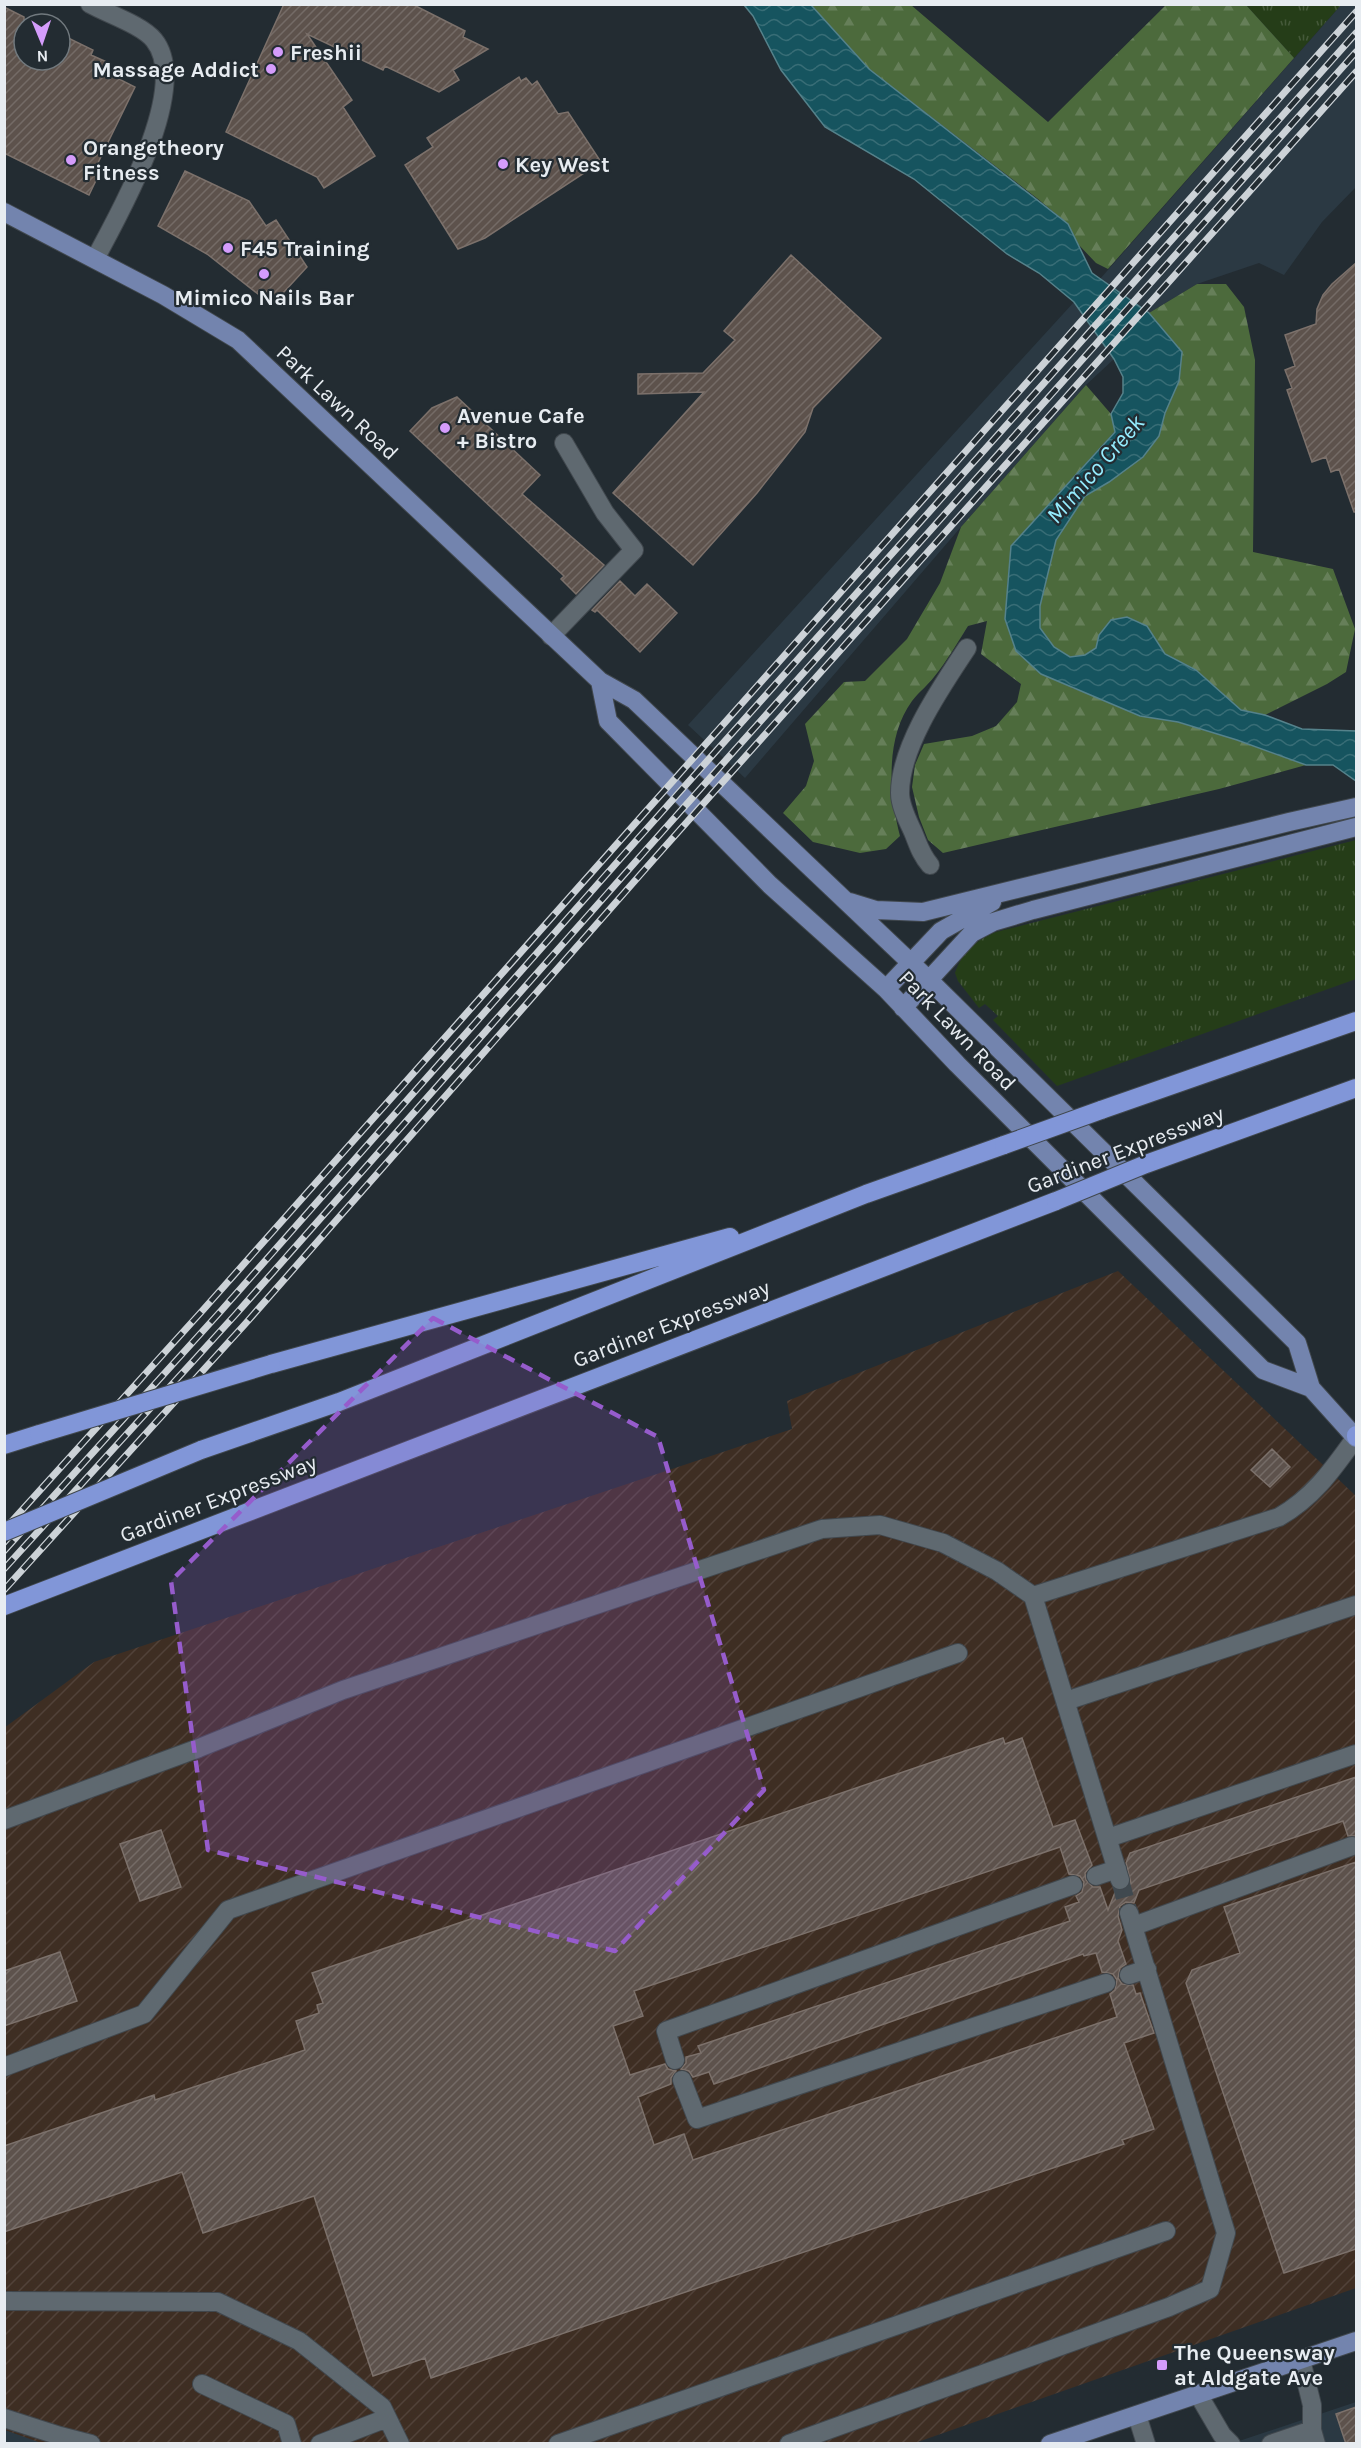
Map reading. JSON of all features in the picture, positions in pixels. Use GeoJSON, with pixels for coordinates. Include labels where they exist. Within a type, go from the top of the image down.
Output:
{"type":"FeatureCollection","features":[{"type":"Feature","properties":{"kind":"highway","name":"Gardiner Expressway"},"geometry":{"type":"LineString","coordinates":[[4,1532],[201,1450],[339,1402],[866,1194],[1356,1021]]}},
{"type":"Feature","properties":{"kind":"highway","name":"Gardiner Expressway"},"geometry":{"type":"LineString","coordinates":[[4,1606],[1056,1201],[1146,1164],[1356,1088]]}},
{"type":"Feature","properties":{"kind":"highway"},"geometry":{"type":"LineString","coordinates":[[4,1445],[271,1364],[715,1241],[866,1194]]}},
{"type":"Feature","properties":{"kind":"main road","name":"Park Lawn Road"},"geometry":{"type":"LineString","coordinates":[[4,212],[163,295],[238,340],[600,681],[634,700],[930,981],[1298,1343],[1311,1388],[1356,1437]]}},
{"type":"Feature","properties":{"kind":"main road","name":"Park Lawn Road"},"geometry":{"type":"LineString","coordinates":[[600,681],[608,721],[770,885],[886,989],[1263,1370],[1311,1388]]}},
{"type":"Feature","properties":{"kind":"main road"},"geometry":{"type":"LineString","coordinates":[[843,899],[876,910],[923,912],[1356,807]]}},
{"type":"Feature","properties":{"kind":"main road"},"geometry":{"type":"LineString","coordinates":[[903,1008],[972,933],[993,922],[1356,827]]}},
{"type":"Feature","properties":{"kind":"main road"},"geometry":{"type":"LineString","coordinates":[[886,989],[941,931],[1012,891]]}},
{"type":"Feature","properties":{"kind":"main road"},"geometry":{"type":"LineString","coordinates":[[1050,2444],[1356,2341]]}},
{"type":"Feature","properties":{"kind":"street"},"geometry":{"type":"LineString","coordinates":[[90,4],[146,32],[158,46],[164,70],[163,99],[155,133],[95,259]]}},
{"type":"Feature","properties":{"kind":"street"},"geometry":{"type":"LineString","coordinates":[[551,636],[634,550],[604,513],[564,443]]}},
{"type":"Feature","properties":{"kind":"street"},"geometry":{"type":"LineString","coordinates":[[930,865],[924,858],[906,816],[900,794],[903,774],[911,747],[935,698],[967,648]]}},
{"type":"Feature","properties":{"kind":"street"},"geometry":{"type":"LineString","coordinates":[[1033,1596],[1279,1517],[1300,1505],[1330,1473],[1356,1437]]}},
{"type":"Feature","properties":{"kind":"street"},"geometry":{"type":"LineString","coordinates":[[4,1820],[199,1748],[343,1690],[822,1529],[880,1525],[943,1543],[997,1571],[1033,1596],[1118,1875],[1096,1876]]}},
{"type":"Feature","properties":{"kind":"street"},"geometry":{"type":"LineString","coordinates":[[1066,1701],[1356,1605]]}},
{"type":"Feature","properties":{"kind":"street"},"geometry":{"type":"LineString","coordinates":[[4,2067],[144,2014],[228,1910],[958,1653]]}},
{"type":"Feature","properties":{"kind":"street"},"geometry":{"type":"LineString","coordinates":[[1108,1838],[1356,1754]]}},
{"type":"Feature","properties":{"kind":"street"},"geometry":{"type":"LineString","coordinates":[[789,2444],[1169,2307],[1210,2289],[1226,2234],[1138,1972],[1132,1919],[1352,1846]]}},
{"type":"Feature","properties":{"kind":"street"},"geometry":{"type":"LineString","coordinates":[[675,2060],[666,2031],[1073,1885]]}},
{"type":"Feature","properties":{"kind":"street"},"geometry":{"type":"LineString","coordinates":[[682,2080],[697,2119],[1106,1983]]}},
{"type":"Feature","properties":{"kind":"street"},"geometry":{"type":"LineString","coordinates":[[558,2444],[1166,2231]]}},
{"type":"Feature","properties":{"kind":"street"},"geometry":{"type":"LineString","coordinates":[[4,2301],[218,2302],[299,2341],[382,2407],[400,2444]]}},
{"type":"Feature","properties":{"kind":"street"},"geometry":{"type":"LineString","coordinates":[[1271,2444],[1314,2437],[1312,2405],[1300,2360]]}},
{"type":"Feature","properties":{"kind":"street"},"geometry":{"type":"LineString","coordinates":[[202,2384],[286,2424],[292,2444]]}},
{"type":"Feature","properties":{"kind":"street"},"geometry":{"type":"LineString","coordinates":[[1198,2394],[1222,2435],[1231,2444]]}},
{"type":"Feature","properties":{"kind":"street"},"geometry":{"type":"LineString","coordinates":[[1137,2415],[1146,2444]]}},
{"type":"Feature","properties":{"kind":"street"},"geometry":{"type":"LineString","coordinates":[[4,2418],[90,2444]]}},
{"type":"Feature","properties":{"kind":"street"},"geometry":{"type":"LineString","coordinates":[[320,2444],[387,2418]]}},
{"type":"Feature","properties":{"kind":"highlighted area"},"geometry":{"type":"Polygon","coordinates":[[[433,1318],[658,1437],[764,1790],[615,1951],[208,1850],[171,1581],[433,1318]]]}},
{"type":"Feature","properties":{"kind":"shaded area"},"geometry":{"type":"Polygon","coordinates":[[[1341,5],[1356,5],[1356,187],[1322,222],[1284,275],[1259,263],[1197,284],[1149,313],[1100,279],[1341,5]]]}},
{"type":"Feature","properties":{"kind":"shaded area"},"geometry":{"type":"Polygon","coordinates":[[[1074,302],[1114,359],[1086,385],[745,778],[688,725],[1074,302]]]}},
{"type":"Feature","properties":{"kind":"shaded area"},"geometry":{"type":"Polygon","coordinates":[[[1118,1271],[1356,1496],[1356,2288],[915,2443],[44,2444],[5,2430],[4,1728],[94,1662],[792,1429],[787,1401],[1118,1271]]]}},
{"type":"Feature","properties":{"kind":"shaded area"},"geometry":{"type":"Polygon","coordinates":[[[1356,2402],[1356,2443],[1233,2443],[1356,2402]]]}},
{"type":"Feature","properties":{"kind":"shaded area"},"geometry":{"type":"Polygon","coordinates":[[[5,2430],[44,2443],[5,2443],[5,2430]]]}},
{"type":"Feature","properties":{"kind":"green space"},"geometry":{"type":"Polygon","coordinates":[[[811,5],[911,5],[1048,122],[1166,5],[1246,5],[1294,58],[1108,269],[1096,263],[1077,243],[1068,224],[869,69],[811,5]]]}},
{"type":"Feature","properties":{"kind":"green space"},"geometry":{"type":"Polygon","coordinates":[[[1246,5],[1341,5],[1294,58],[1246,5]]]}},
{"type":"Feature","properties":{"kind":"green space"},"geometry":{"type":"Polygon","coordinates":[[[1197,284],[1226,284],[1244,307],[1255,360],[1253,552],[1333,569],[1355,629],[1346,672],[1265,715],[1241,710],[1196,670],[1165,654],[1147,627],[1099,635],[1096,648],[1085,655],[1070,657],[1054,647],[1040,628],[1040,606],[1056,540],[1085,496],[1109,482],[1159,436],[1182,352],[1149,313],[1197,284]]]}},
{"type":"Feature","properties":{"kind":"green space"},"geometry":{"type":"Polygon","coordinates":[[[1086,385],[1111,414],[1115,431],[1011,546],[1007,590],[1072,688],[1109,701],[1140,716],[1178,722],[1306,765],[1219,789],[943,853],[928,840],[919,817],[912,787],[915,765],[924,744],[972,736],[996,726],[1017,702],[1021,684],[981,654],[987,621],[968,626],[943,665],[912,701],[903,716],[893,749],[892,766],[893,802],[900,836],[886,849],[860,853],[813,842],[783,813],[806,786],[814,761],[805,724],[844,682],[865,681],[907,639],[940,583],[961,527],[1086,385]]]}},
{"type":"Feature","properties":{"kind":"green space"},"geometry":{"type":"Polygon","coordinates":[[[1356,840],[1356,979],[1057,1086],[993,1020],[998,1016],[985,1004],[979,1008],[958,981],[955,973],[971,948],[996,932],[1356,840]]]}},
{"type":"Feature","properties":{"kind":"water","name":"Mimico Creek"},"geometry":{"type":"Polygon","coordinates":[[[744,5],[811,5],[869,69],[1068,224],[1092,273],[1149,313],[1182,352],[1179,381],[1165,413],[1159,436],[1143,457],[1085,496],[1056,540],[1040,606],[1040,628],[1054,647],[1070,657],[1085,655],[1096,648],[1099,635],[1111,620],[1127,617],[1147,626],[1165,654],[1196,670],[1241,710],[1265,715],[1302,729],[1356,731],[1356,781],[1333,765],[1306,765],[1178,722],[1140,716],[1041,674],[1016,651],[1005,619],[1011,546],[1115,432],[1111,414],[1123,393],[1123,377],[1114,359],[1074,302],[1039,273],[1007,254],[914,179],[825,127],[781,70],[753,16],[744,5]]]}},
{"type":"Feature","properties":{"kind":"building"},"geometry":{"type":"Polygon","coordinates":[[[284,4],[412,4],[465,31],[463,37],[488,49],[453,70],[459,80],[439,92],[385,66],[383,70],[307,34],[352,100],[343,107],[375,156],[324,188],[317,177],[226,132],[284,4]]]}},
{"type":"Feature","properties":{"kind":"building"},"geometry":{"type":"Polygon","coordinates":[[[4,7],[14,12],[12,12],[12,72],[72,72],[72,40],[93,50],[91,55],[111,64],[107,73],[135,87],[94,171],[99,174],[89,195],[4,153],[4,7]]]}},
{"type":"Feature","properties":{"kind":"building","name":"Key West"},"geometry":{"type":"Polygon","coordinates":[[[519,77],[521,81],[526,78],[532,85],[537,81],[558,114],[568,112],[601,162],[485,238],[458,249],[405,165],[433,147],[427,138],[519,77]]]}},
{"type":"Feature","properties":{"kind":"building"},"geometry":{"type":"Polygon","coordinates":[[[185,171],[249,201],[266,226],[276,220],[307,267],[272,305],[207,254],[158,226],[185,171]]]}},
{"type":"Feature","properties":{"kind":"building"},"geometry":{"type":"Polygon","coordinates":[[[791,255],[881,338],[813,408],[805,432],[757,493],[693,565],[613,493],[704,392],[638,394],[638,374],[703,373],[735,340],[724,331],[791,255]]]}},
{"type":"Feature","properties":{"kind":"building"},"geometry":{"type":"Polygon","coordinates":[[[1356,263],[1356,512],[1354,512],[1339,469],[1331,472],[1326,457],[1312,462],[1287,390],[1292,388],[1285,370],[1295,366],[1285,335],[1316,324],[1317,309],[1323,295],[1356,263]]]}},
{"type":"Feature","properties":{"kind":"building"},"geometry":{"type":"Polygon","coordinates":[[[457,397],[540,475],[522,494],[604,565],[576,594],[561,579],[564,576],[410,431],[432,408],[457,397]]]}},
{"type":"Feature","properties":{"kind":"building"},"geometry":{"type":"Polygon","coordinates":[[[620,581],[635,596],[647,584],[677,613],[640,652],[597,610],[595,612],[592,610],[620,581]]]}},
{"type":"Feature","properties":{"kind":"building"},"geometry":{"type":"Polygon","coordinates":[[[1272,1449],[1290,1467],[1270,1487],[1251,1470],[1272,1449]]]}},
{"type":"Feature","properties":{"kind":"building"},"geometry":{"type":"Polygon","coordinates":[[[1003,1738],[1005,1744],[1022,1738],[1053,1827],[1075,1820],[1092,1865],[1085,1873],[1086,1880],[1093,1887],[1100,1887],[1108,1910],[1116,1890],[1124,1891],[1131,1883],[1126,1863],[1130,1853],[1356,1777],[1356,1836],[1348,1836],[1343,1821],[1139,1890],[1134,1903],[1126,1902],[1120,1906],[1118,1916],[1122,1930],[1118,1941],[1126,1964],[1120,1968],[1118,1978],[1122,1984],[1133,1985],[1136,1994],[1140,1993],[1154,2033],[1124,2043],[1154,2129],[1122,2140],[1124,2144],[431,2378],[425,2358],[373,2376],[314,2196],[203,2233],[182,2172],[4,2232],[4,2146],[154,2095],[155,2100],[305,2050],[296,2021],[319,2013],[317,2005],[323,2003],[312,1973],[1003,1738]],[[1060,1847],[634,1991],[643,2016],[613,2026],[630,2075],[665,2064],[668,2069],[676,2071],[671,2078],[671,2084],[638,2097],[654,2145],[684,2134],[693,2160],[1117,2017],[1110,1994],[1115,1990],[1117,1980],[1113,1974],[1102,1972],[1096,1953],[1084,1956],[1083,1954],[714,2084],[709,2072],[693,2077],[689,2071],[681,2069],[686,2063],[686,2057],[701,2053],[698,2046],[1070,1921],[1065,1907],[1079,1902],[1076,1896],[1082,1892],[1084,1882],[1080,1876],[1069,1874],[1060,1847]]]}},
{"type":"Feature","properties":{"kind":"building"},"geometry":{"type":"Polygon","coordinates":[[[161,1830],[181,1887],[140,1901],[120,1844],[161,1830]]]}},
{"type":"Feature","properties":{"kind":"building"},"geometry":{"type":"Polygon","coordinates":[[[1356,1862],[1356,2249],[1284,2273],[1186,1983],[1192,1970],[1240,1953],[1224,1907],[1356,1862]]]}},
{"type":"Feature","properties":{"kind":"building"},"geometry":{"type":"Polygon","coordinates":[[[60,1952],[77,2001],[4,2026],[4,1971],[60,1952]]]}},
{"type":"Feature","properties":{"kind":"building"},"geometry":{"type":"Polygon","coordinates":[[[1356,2407],[1356,2444],[1346,2444],[1336,2414],[1356,2407]]]}},
{"type":"Feature","properties":{"kind":"tunnel"},"geometry":{"type":"LineString","coordinates":[[1120,1880],[1129,1913]]}},
{"type":"Feature","properties":{"kind":"railway"},"geometry":{"type":"LineString","coordinates":[[4,1530],[203,1310],[1356,12]]}},
{"type":"Feature","properties":{"kind":"railway"},"geometry":{"type":"LineString","coordinates":[[4,1551],[220,1312],[635,842],[1356,33]]}},
{"type":"Feature","properties":{"kind":"railway"},"geometry":{"type":"LineString","coordinates":[[4,1569],[236,1314],[1356,52]]}},
{"type":"Feature","properties":{"kind":"railway"},"geometry":{"type":"LineString","coordinates":[[4,1590],[246,1323],[654,859],[1356,72]]}},
{"type":"Feature","properties":{"kind":"place","name":"Freshii"},"geometry":{"type":"Point","coordinates":[278,52]}},
{"type":"Feature","properties":{"kind":"place","name":"Massage Addict"},"geometry":{"type":"Point","coordinates":[271,69]}},
{"type":"Feature","properties":{"kind":"place","name":"Orangetheory Fitness"},"geometry":{"type":"Point","coordinates":[71,160]}},
{"type":"Feature","properties":{"kind":"place","name":"Key West"},"geometry":{"type":"Point","coordinates":[503,164]}},
{"type":"Feature","properties":{"kind":"place","name":"F45 Training"},"geometry":{"type":"Point","coordinates":[228,248]}},
{"type":"Feature","properties":{"kind":"place","name":"Mimico Nails Bar"},"geometry":{"type":"Point","coordinates":[264,274]}},
{"type":"Feature","properties":{"kind":"place","name":"Avenue Cafe + Bistro"},"geometry":{"type":"Point","coordinates":[445,428]}},
{"type":"Feature","properties":{"kind":"place","name":"The Queensway at Aldgate Ave"},"geometry":{"type":"Point","coordinates":[1162,2365]}}]}
